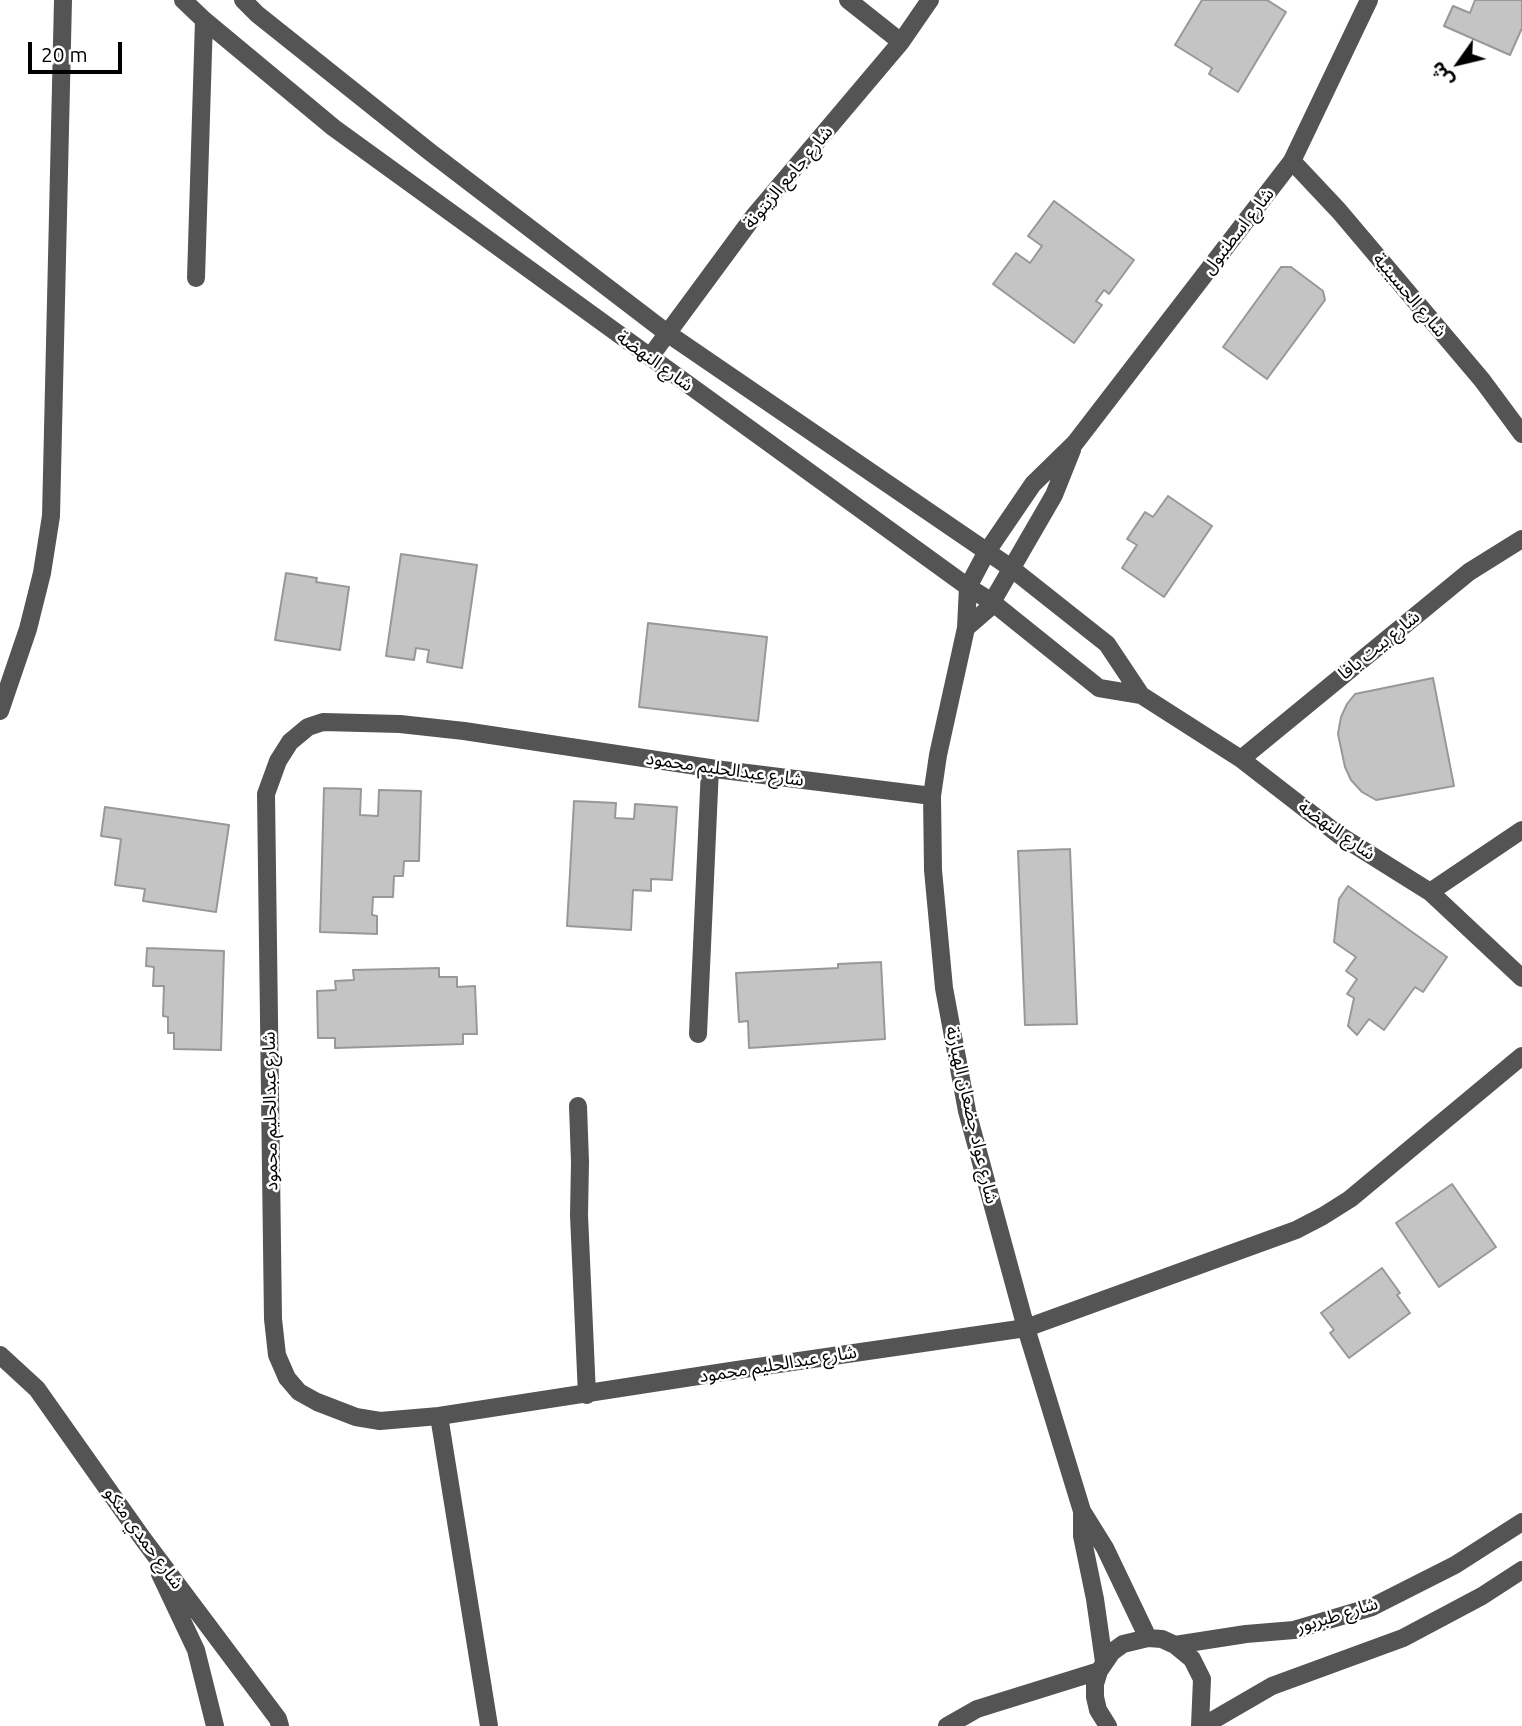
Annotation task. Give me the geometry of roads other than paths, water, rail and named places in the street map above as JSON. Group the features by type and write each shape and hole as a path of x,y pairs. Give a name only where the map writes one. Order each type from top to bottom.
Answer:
{"street":[{"path":"0,711 5,683 31,618 42,573 51,516 63,0"},
{"name":"شارع النهضة","path":"183,0 334,128 968,587 992,601 1099,688 1141,695 1241,759 1339,835 1430,892 1522,978"},
{"name":"شارع النهضة","path":"243,0 259,7 430,152 667,333 1011,568 1107,644 1141,695"},
{"path":"848,0 901,42"},
{"name":"شارع جامع الزيتونة","path":"650,357 754,215 901,42 930,0"},
{"name":"شارع اسطنبول","path":"986,553 1033,484 1075,443 1292,161 1369,0"},
{"path":"196,278 204,20"},
{"name":"شارع الحسينية","path":"1292,161 1339,211 1474,370 1522,434"},
{"name":"شارع اسطنبول","path":"1011,568 1054,495 1075,443"},
{"name":"شارع بيت يافا","path":"1241,759 1469,572 1522,539"},
{"name":"شارع عواد جضعان الهبارنة","path":"986,553 968,587 966,628 947,708 932,796 933,870 950,1028 967,1111 1026,1328 1082,1511 1105,1548 1148,1637"},
{"path":"966,628 988,609 1011,568"},
{"name":"شارع عبدالحليم محمود","path":"932,796 709,768 400,724 323,722 308,727 299,734 284,751 266,794 273,1319 278,1355 287,1378 299,1392 356,1417 380,1421 439,1416 1026,1328 1296,1230 1323,1216 1350,1199 1522,1056"},
{"path":"698,1034 709,768"},
{"path":"1430,892 1522,830"},
{"path":"578,1106 579,1215 587,1395"},
{"name":"شارع حمدي منكو","path":"0,1355 37,1390 143,1539 278,1719 280,1726"},
{"path":"439,1416 489,1726"},
{"name":"شارع عواد جضعان الهبارنة","path":"1082,1511 1082,1536 1095,1599 1101,1667 1095,1684 1095,1697 1098,1710 1108,1726"},
{"name":"شارع طبربور","path":"1175,1645 1294,1630 1372,1607 1455,1565 1522,1522"},
{"path":"143,1539 196,1650 215,1726"},
{"path":"1201,1726 1272,1686 1403,1639 1482,1596 1522,1570"},
{"path":"947,1726 977,1709 1101,1667 1123,1644 1148,1637 1175,1645 1192,1659 1202,1679 1201,1726"}]}
